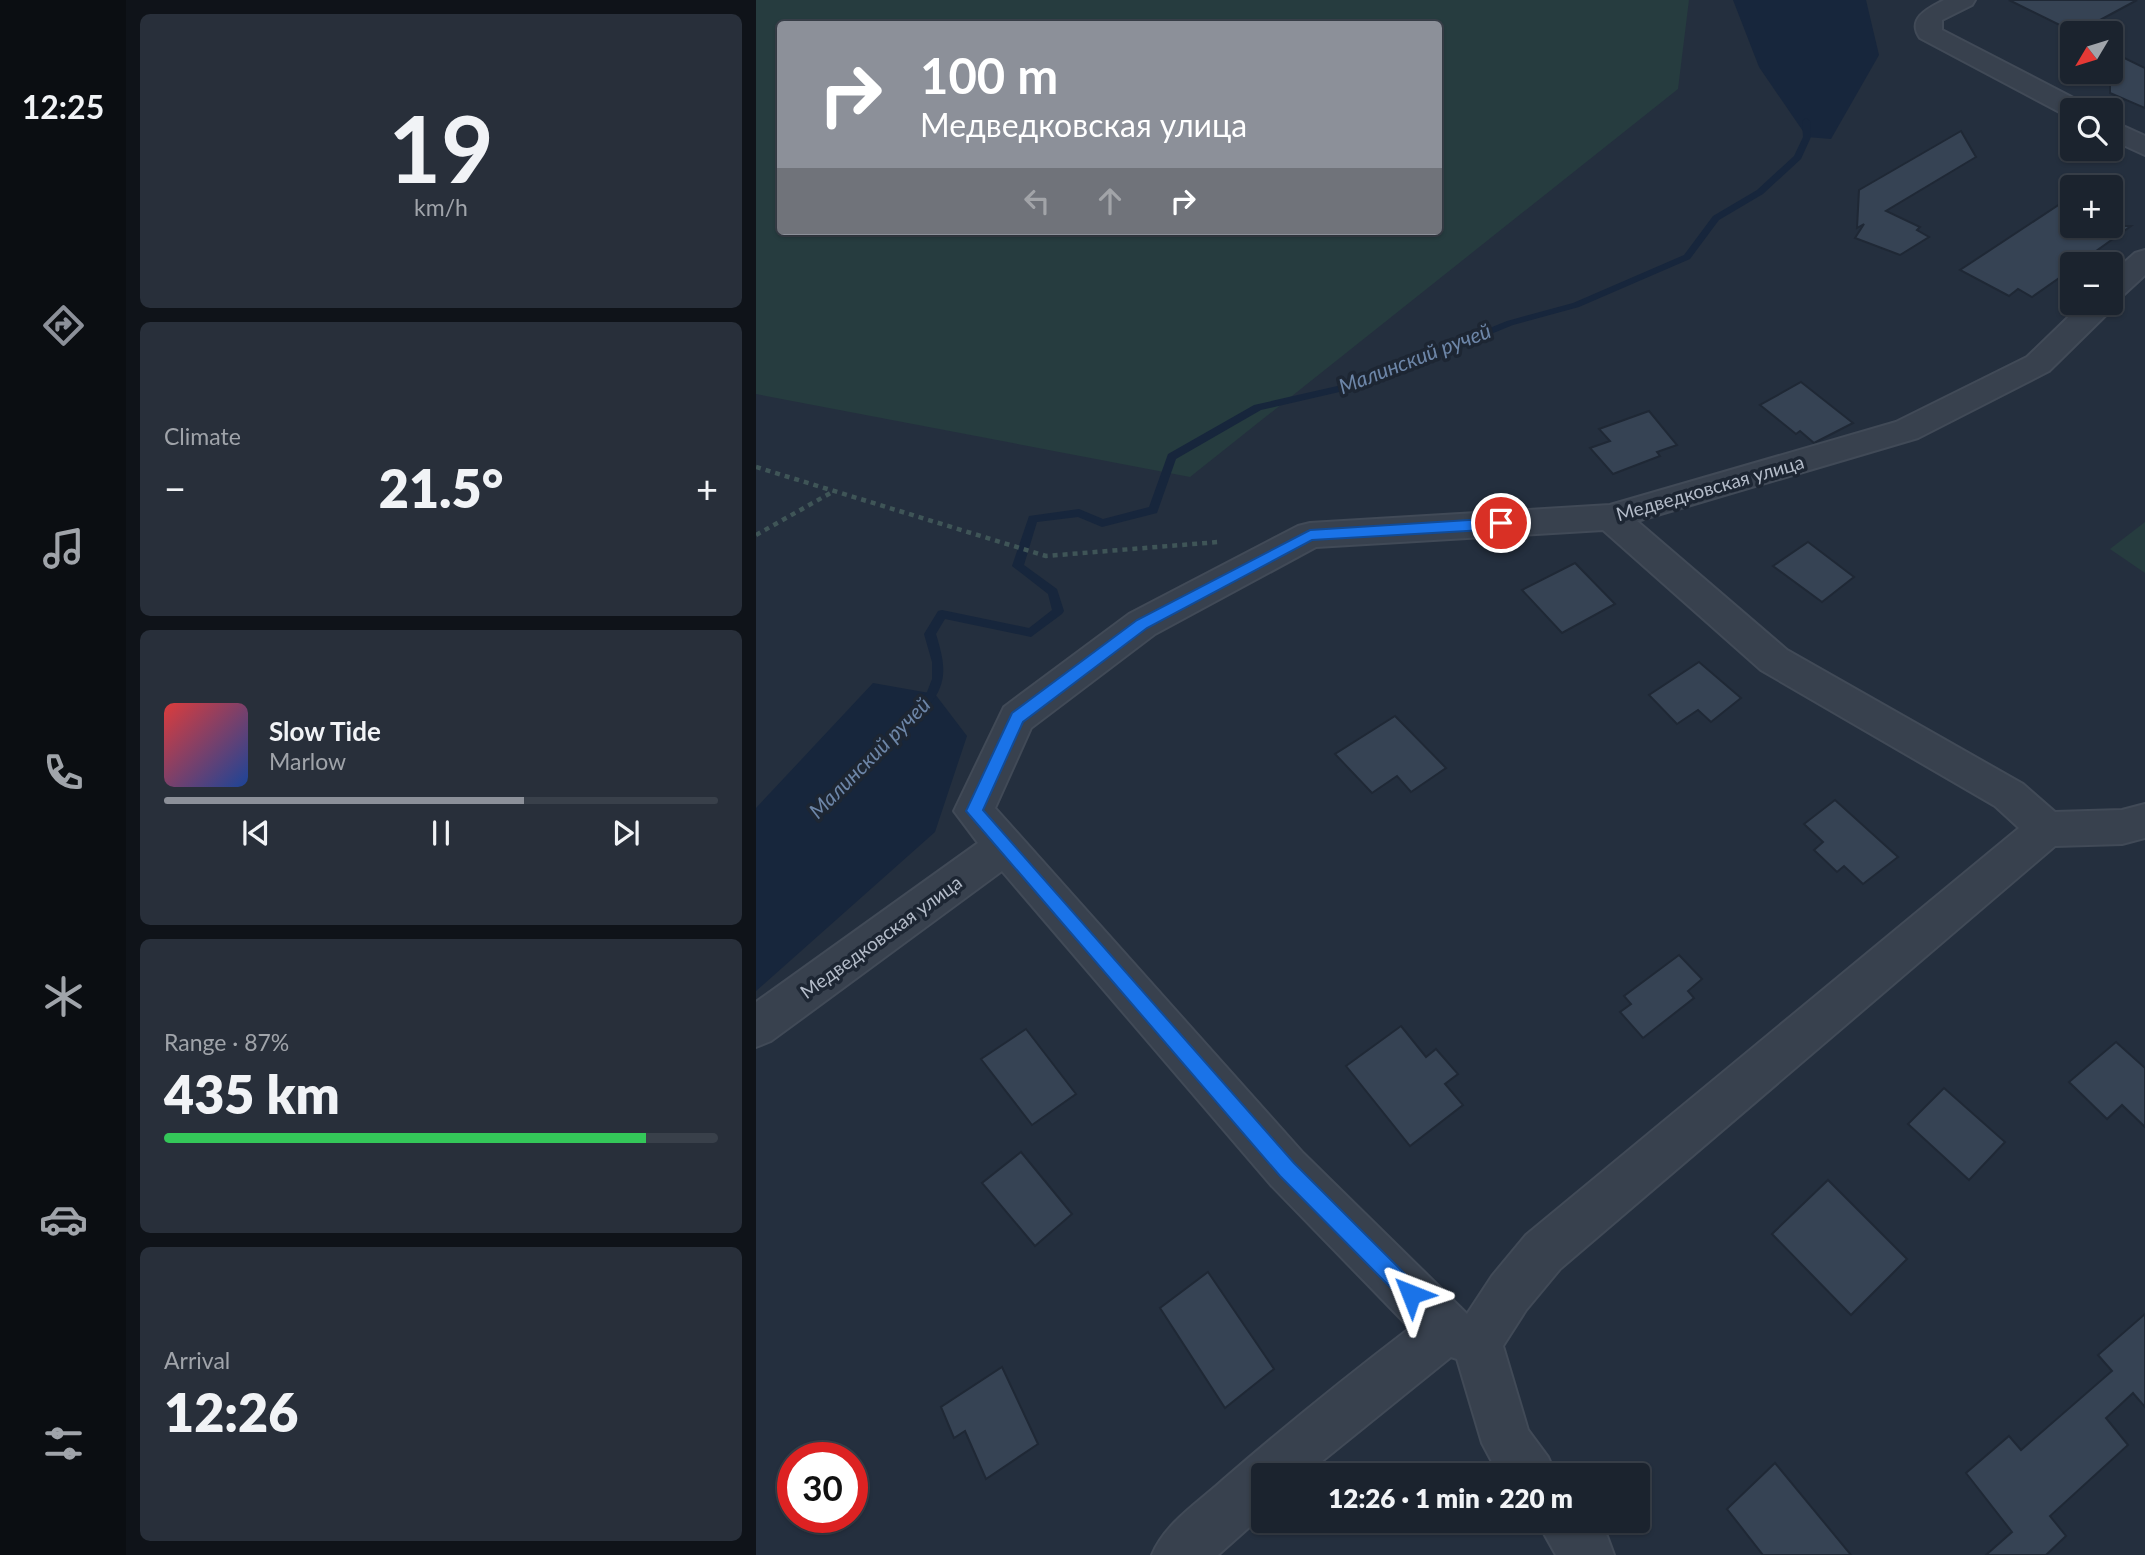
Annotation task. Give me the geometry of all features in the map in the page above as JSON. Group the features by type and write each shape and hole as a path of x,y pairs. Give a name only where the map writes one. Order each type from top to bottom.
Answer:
{"street":[{"path":"1963,0 1930,17 1929,33 2060,102"},
{"path":"2123,135 2145,147"},
{"path":"2123,280 2145,259"},
{"name":"Медведковская улица","path":"1462,1336 1287,1169 974,811 1017,718 1142,624 1310,535 1611,517 1908,430 2038,364 2088,315"},
{"path":"1611,517 1774,660 2009,794 2048,829"},
{"path":"1281,1463 1317,1431 1462,1336 1509,1293 1543,1252 2048,829 2122,827 2145,821"},
{"name":"Медведковская улица","path":"756,1027 1005,846"},
{"path":"1462,1336 1507,1443 1521,1463"},
{"path":"1178,1555 1251,1490"},
{"path":"1572,1533 1588,1555"}],"path":[{"path":"756,467 1046,556 1227,541"},
{"path":"756,535 834,491"}],"green space":[{"path":"756,0 1689,0 1678,89 1190,477 756,394"},
{"path":"2145,522 2145,573 2110,549"}],"water":[{"path":"1733,0 1866,0 1879,55 1831,139 1807,137 1759,67"},
{"path":"873,683 935,694 967,736 935,832 756,991 756,808"}],"building":[{"path":"2009,0 2137,0 2098,21 2060,21 2060,25"},
{"path":"2123,57 2145,68 2145,108 2110,93 2110,84 2123,84"},
{"path":"1961,131 1976,157 1886,211 1920,227 1917,230 1929,237 1900,255 1855,238 1864,224 1857,228 1859,190"},
{"path":"2060,204 2060,238 2114,238 2095,252 2060,252 2060,277 2032,297 2018,289 2009,296 1960,270"},
{"path":"1801,382 1853,423 1814,443 1800,431 1796,434 1760,405"},
{"path":"1649,411 1677,445 1657,452 1660,456 1613,474 1590,448 1610,441 1599,429"},
{"path":"1808,542 1854,577 1822,602 1773,566"},
{"path":"1575,563 1615,604 1562,633 1522,590"},
{"path":"1699,662 1741,698 1711,722 1698,710 1677,724 1649,695"},
{"path":"1395,716 1446,768 1411,792 1397,776 1372,793 1335,754"},
{"path":"1835,800 1898,857 1863,884 1844,866 1837,872 1814,850 1823,842 1804,824"},
{"path":"1679,955 1702,979 1688,991 1694,998 1643,1038 1620,1012 1631,1004 1624,996"},
{"path":"1401,1026 1426,1057 1436,1049 1458,1074 1445,1084 1463,1105 1410,1146 1346,1066"},
{"path":"1026,1029 1076,1094 1032,1125 981,1059"},
{"path":"2116,1042 2145,1068 2145,1127 2122,1105 2107,1119 2069,1082"},
{"path":"1944,1088 2005,1142 1969,1180 1908,1124"},
{"path":"1021,1152 1072,1214 1035,1246 982,1183"},
{"path":"1828,1180 1907,1259 1851,1315 1772,1234"},
{"path":"1208,1272 1274,1369 1225,1408 1160,1308"},
{"path":"2145,1314 2145,1407 2133,1393 2106,1418 2128,1445 2050,1516 2066,1536 2046,1555 1986,1555 2012,1532 1966,1473 2009,1436 2021,1450 2112,1371 2098,1355"},
{"path":"1002,1367 1038,1444 986,1479 965,1431 954,1438 941,1407"},
{"path":"1775,1463 1851,1555 1763,1555 1727,1509"}],"waterway":[{"name":"Малинский ручей","path":"924,704 931,696 938,679 930,634 942,614 1031,633 1058,611 1053,592 1018,566 1033,519 1079,513 1102,523 1153,510 1172,457 1258,407 1357,385 1510,323 1576,305 1687,257 1716,218 1760,192 1798,157 1807,137 1806,121"}],"route":[{"path":"1411,1294 1287,1169 974,811 1017,718 1142,624 1310,535 1501,523"}]}
